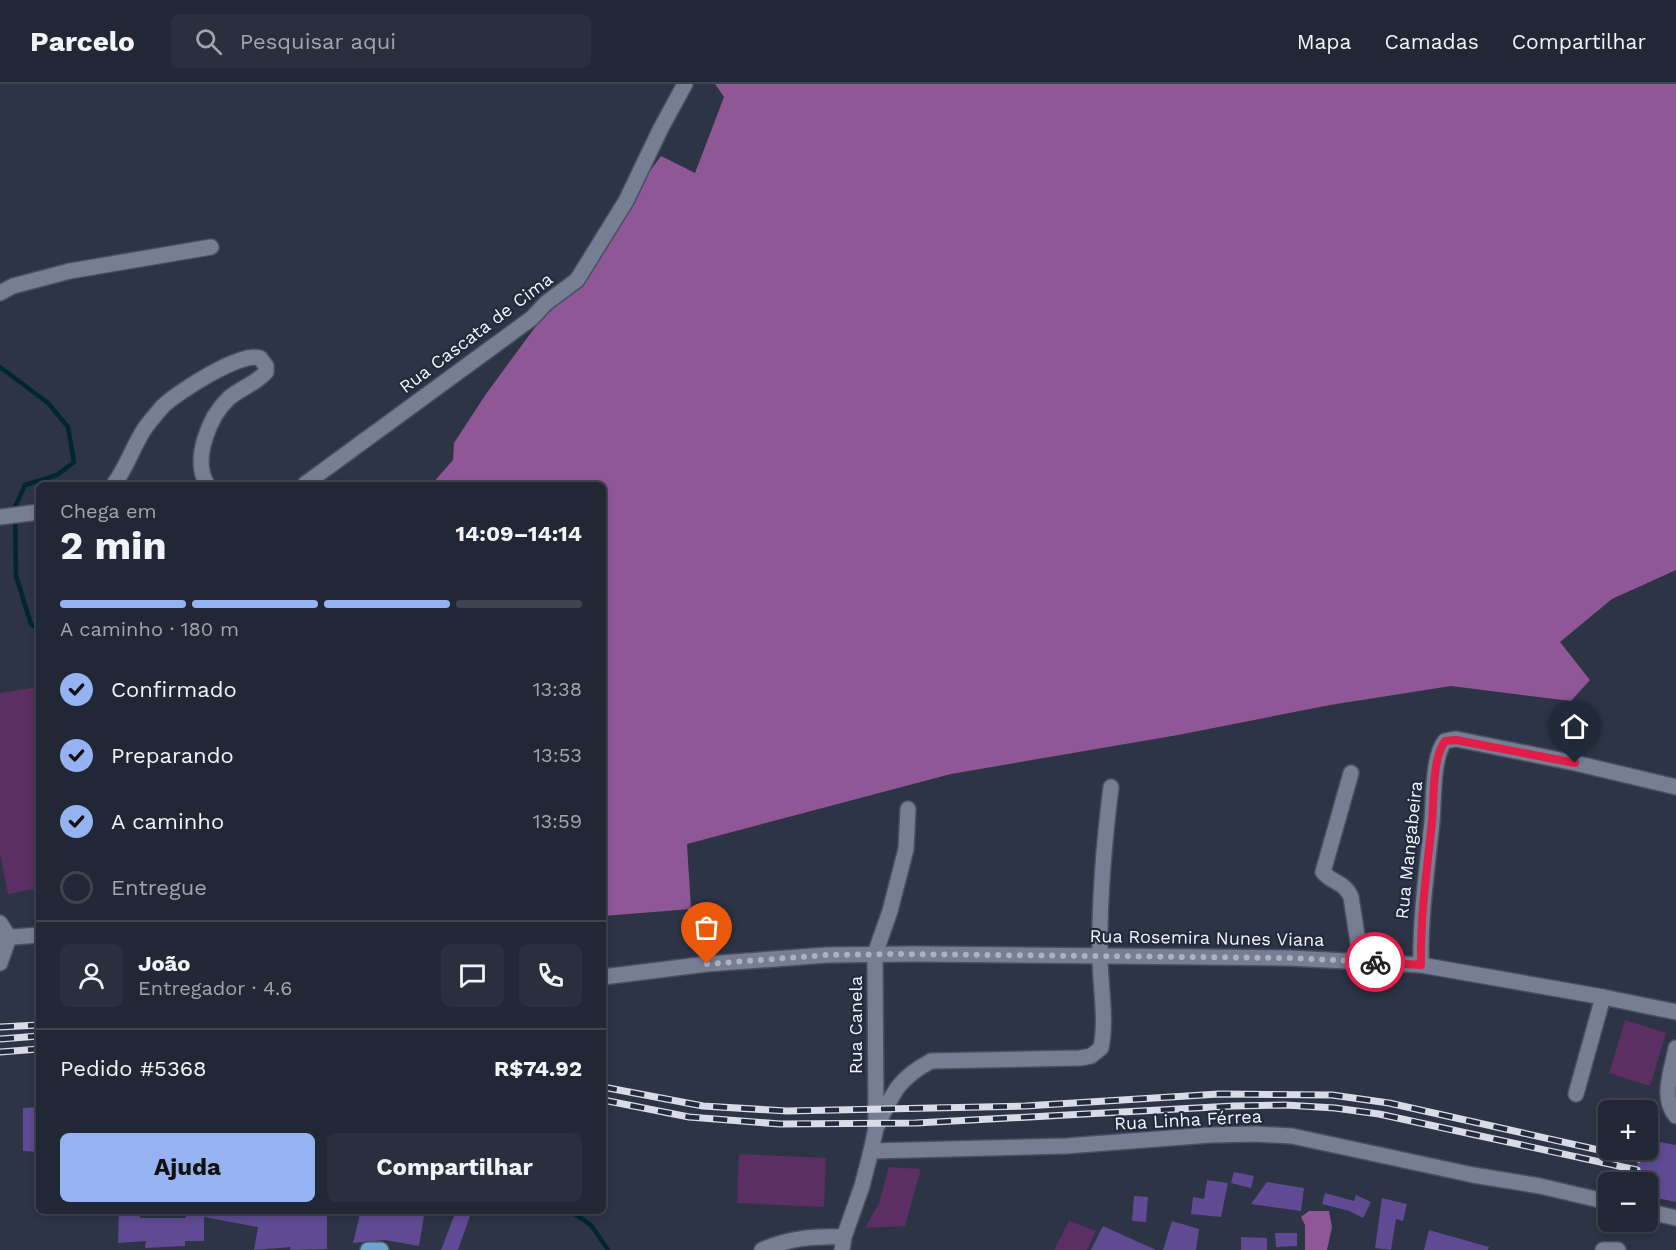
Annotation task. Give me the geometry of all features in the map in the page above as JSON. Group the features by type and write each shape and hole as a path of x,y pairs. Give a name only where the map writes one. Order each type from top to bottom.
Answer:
{"main road":[{"path":"368,1250 381,1250"}],"street":[{"name":"Rua Cascata de Cima","path":"308,482 532,318 546,303 577,280 626,201 685,84"},
{"path":"0,293 13,286 70,271 211,247"},
{"path":"116,482 145,429 163,406 220,369 240,359 251,356 260,358 266,366 266,372 228,399 213,422 203,449 201,464 206,482"},
{"path":"2,516 33,513"},
{"name":"Rua Mangabeira","path":"1421,965 1421,920 1425,876 1438,761 1445,741 1456,740 1575,763 1676,787"},
{"path":"1351,772 1323,872 1327,877 1344,885 1351,897 1361,962"},
{"path":"762,1250 802,1238 843,1243 872,1151 876,1128 895,1090 911,1072 931,1061 1080,1058 1091,1056 1101,1048 1103,1031 1100,955 1106,833 1111,787"},
{"name":"Rua Canela","path":"876,1128 875,954 890,911 906,849 908,809"},
{"path":"0,923 4,937 0,963"},
{"path":"4,937 36,934"},
{"name":"Rua Rosemira Nunes Viana","path":"606,977 772,958 875,954 1290,958 1421,965 1676,1012"},
{"path":"1576,1094 1603,997"},
{"path":"1676,1048 1668,1096 1670,1110 1676,1116"},
{"name":"Rua Linha Férrea","path":"872,1151 1076,1145 1210,1135 1292,1136 1598,1200"},
{"path":"1658,1214 1676,1218"},
{"path":"1603,1250 1618,1250"}],"shaded area":[{"path":"715,84 1676,84 1676,570 1612,599 1560,642 1590,680 1571,701 1451,686 1330,705 1178,735 951,774 687,844 691,909 606,916 606,482 434,482 453,460 454,443 486,394 661,156 695,173 724,97"},
{"path":"36,687 36,889 8,894 0,853 0,693"},
{"path":"1625,1020 1666,1033 1650,1086 1609,1073"},
{"path":"739,1154 826,1158 824,1207 737,1203"},
{"path":"889,1167 921,1169 905,1226 865,1228 879,1203"},
{"path":"1309,1211 1329,1211 1332,1227 1327,1250 1305,1250 1305,1225 1301,1217"},
{"path":"1069,1221 1096,1231 1087,1250 1054,1250"}],"building":[{"path":"36,1107 36,1152 23,1151 23,1108"},
{"path":"1658,1142 1676,1145 1676,1202 1658,1198 1658,1172 1636,1172 1639,1160 1658,1160"},
{"path":"1234,1172 1254,1176 1251,1188 1231,1183"},
{"path":"1207,1180 1228,1183 1221,1217 1191,1214 1193,1197 1204,1199"},
{"path":"1267,1182 1304,1188 1301,1211 1251,1204"},
{"path":"1325,1193 1354,1201 1356,1195 1371,1202 1363,1218 1349,1211 1322,1204"},
{"path":"1134,1196 1148,1197 1146,1222 1132,1221"},
{"path":"1382,1198 1407,1204 1403,1221 1396,1219 1391,1250 1375,1248"},
{"path":"119,1214 140,1214 140,1218 186,1218 186,1214 327,1214 327,1249 290,1250 291,1247 254,1250 258,1227 204,1217 204,1241 185,1241 185,1246 145,1248 146,1241 118,1243"},
{"path":"360,1214 424,1214 419,1246 385,1240 353,1243"},
{"path":"455,1214 470,1216 458,1250 441,1250"},
{"path":"1172,1221 1199,1229 1196,1250 1163,1250"},
{"path":"1103,1226 1156,1250 1091,1250"},
{"path":"1429,1230 1489,1247 1488,1250 1424,1250"},
{"path":"1275,1233 1297,1233 1297,1246 1276,1247"},
{"path":"1241,1237 1267,1238 1267,1250 1241,1250"}],"waterway":[{"path":"0,367 48,403 68,427 74,462 57,475 25,485 15,507 16,576 31,624 36,627"},
{"path":"575,1214 591,1225 608,1250"}],"railway":[{"path":"0,1027 36,1025"},
{"path":"0,1039 36,1036"},
{"path":"0,1052 36,1049"},
{"path":"606,1088 703,1106 787,1111 1025,1106 1219,1094 1332,1095 1389,1103 1598,1150"},
{"path":"606,1101 689,1117 780,1124 916,1123 1233,1106 1285,1105 1335,1108 1379,1114 1637,1170"}],"way so far":[{"path":"707,964 827,955 896,954 1290,958 1375,962"}],"route":[{"path":"1375,962 1421,965 1421,920 1425,876 1438,761 1442,744 1445,741 1456,740 1575,763"}]}
